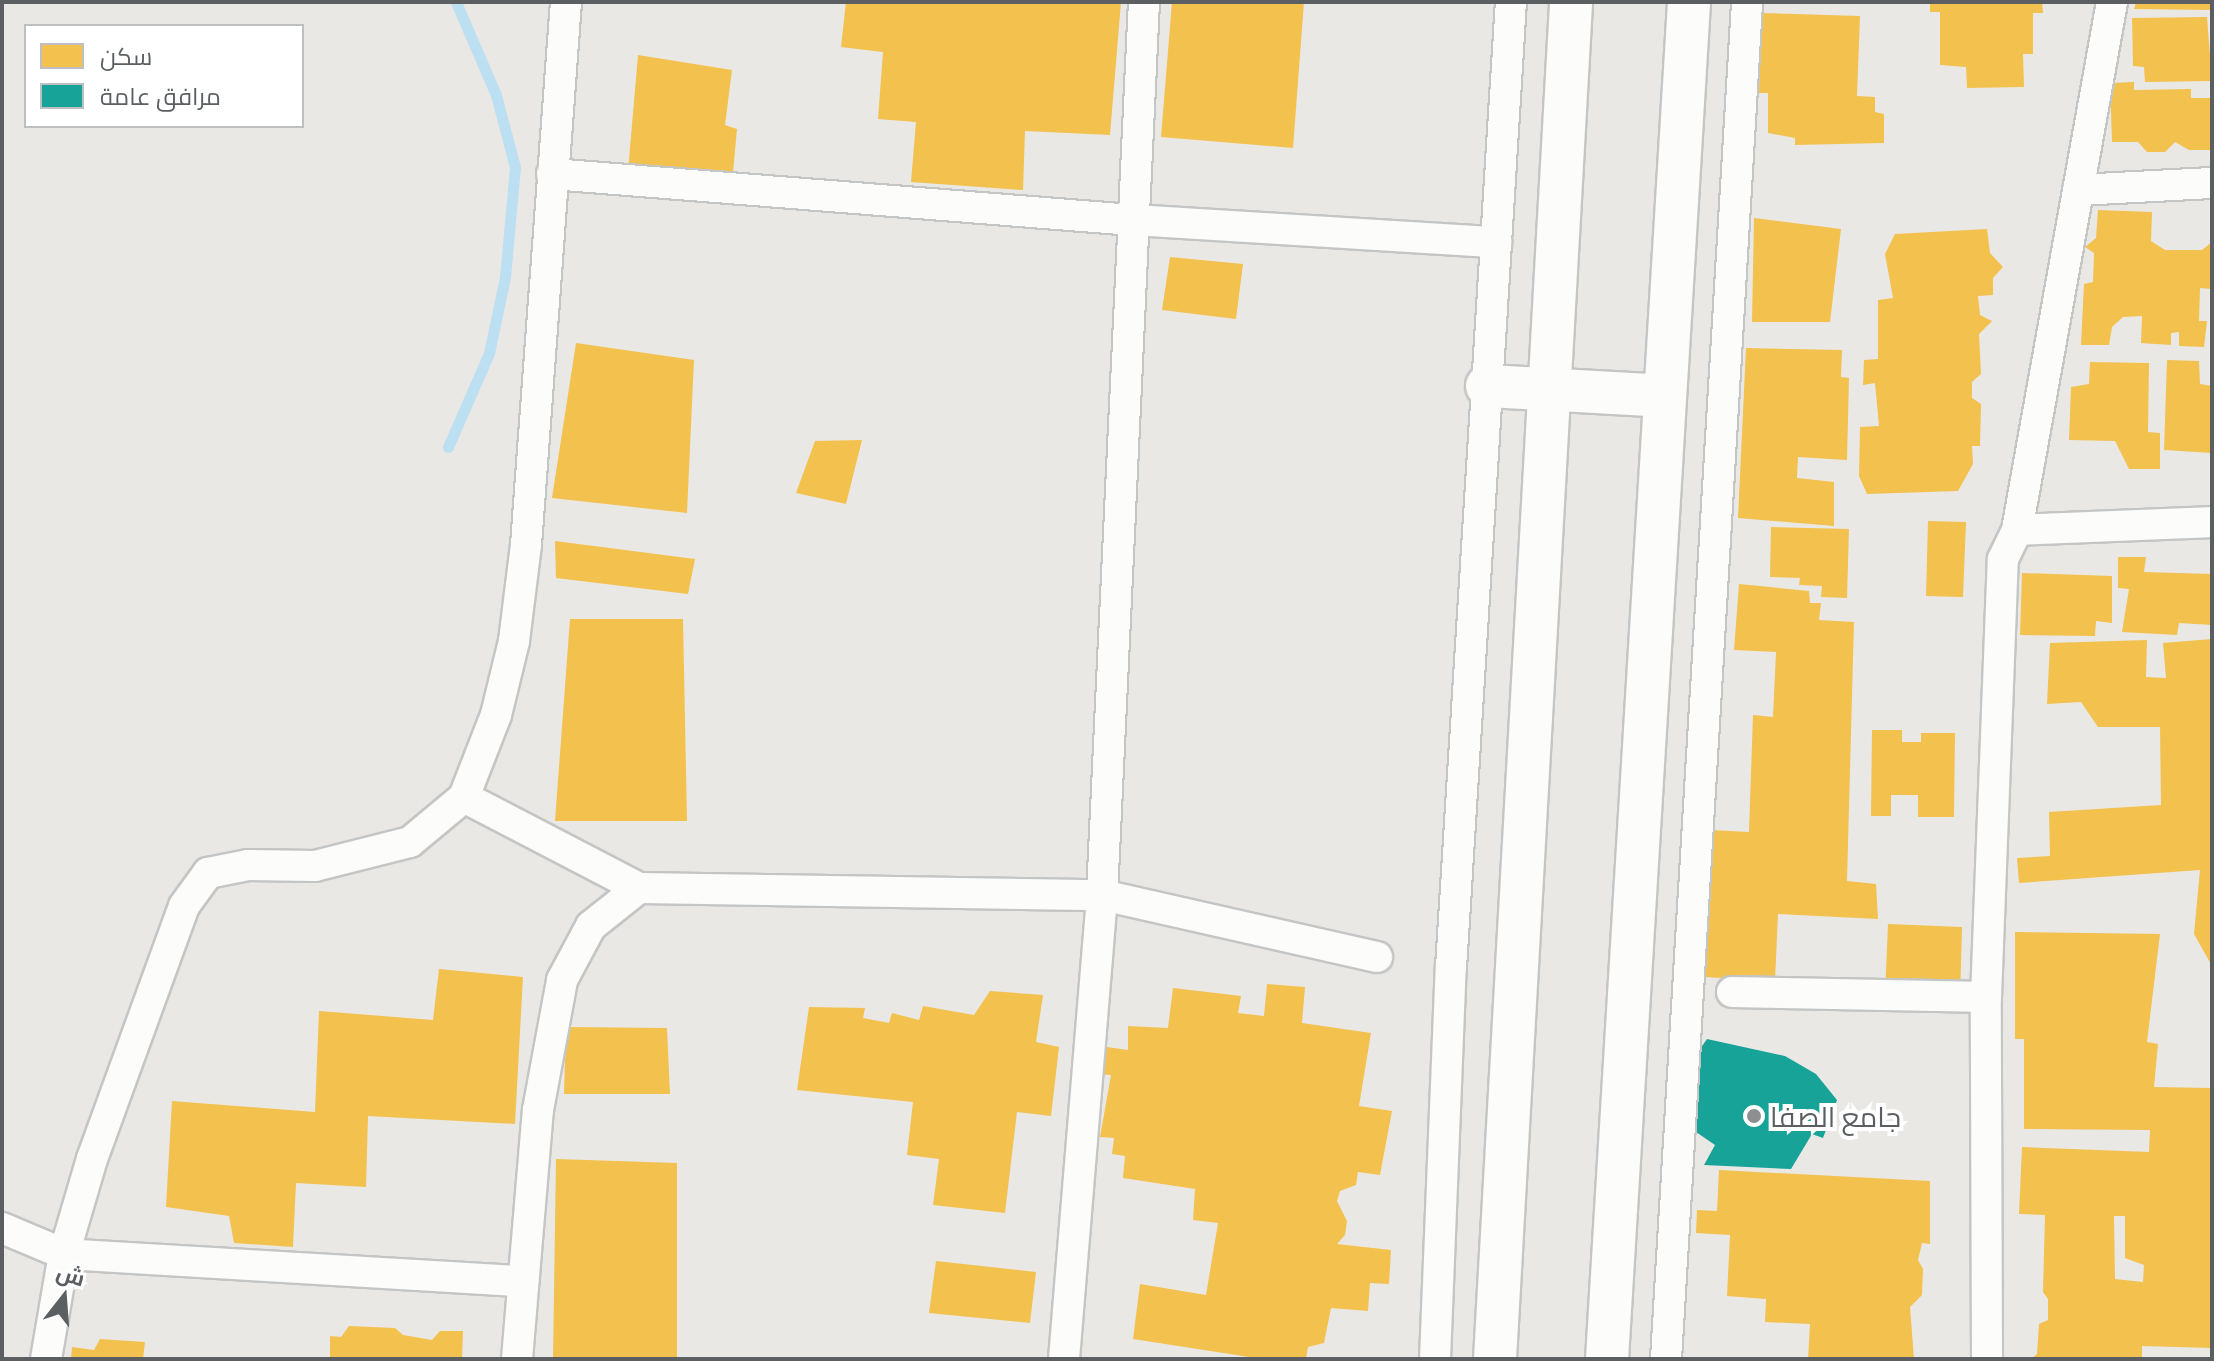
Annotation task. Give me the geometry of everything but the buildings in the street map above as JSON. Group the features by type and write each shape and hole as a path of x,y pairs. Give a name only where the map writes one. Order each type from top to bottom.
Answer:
{"main road":[{"path":"1495,1359 1571,2"},
{"path":"1607,1359 1689,2"},
{"path":"1487,386 1664,396"}],"street":[{"path":"46,1359 64,1254 92,1159 184,906 208,873 248,865 315,866 410,842 464,797 496,715 514,641 537,432 566,2"},
{"path":"1064,1359 1102,895 1144,2"},
{"path":"1435,1359 1452,952 1511,2"},
{"path":"1666,1359 1747,2"},
{"path":"1987,1359 1986,997 2003,559 2017,530 2112,2"},
{"path":"552,174 1132,220 1496,242"},
{"path":"2078,190 2212,183"},
{"path":"2017,530 2212,522"},
{"path":"464,797 639,888 1102,895 1377,957"},
{"path":"517,1359 538,1110 562,980 591,926 639,888"},
{"path":"1732,992 1986,997"},
{"path":"2,1228 64,1254 523,1281"}],"waterway":[{"path":"448,447 489,353 505,277 515,167 496,95 456,2"}],"place":[{"name":"جامع الصفا","path":"1754,1116"}]}
